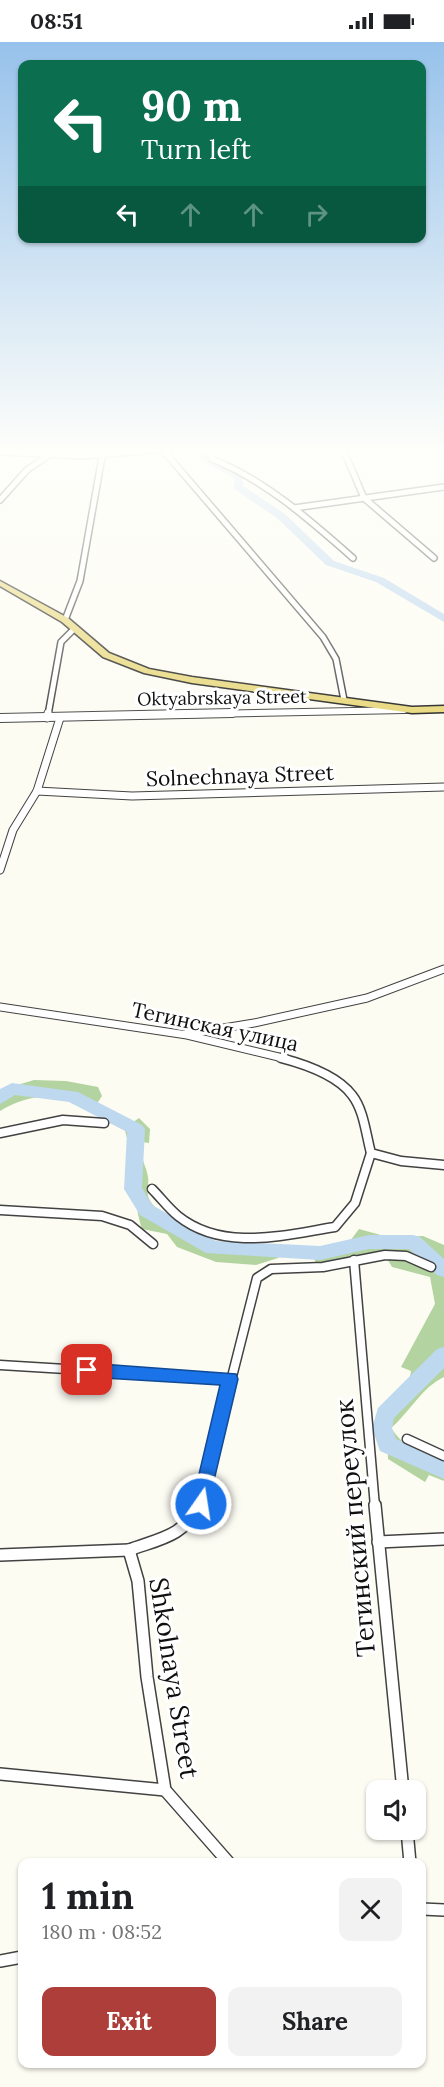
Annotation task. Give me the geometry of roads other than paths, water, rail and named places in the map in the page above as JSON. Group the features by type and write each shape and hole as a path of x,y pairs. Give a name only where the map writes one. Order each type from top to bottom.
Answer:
{"main road":[{"path":"0,583 65,620 91,644 122,663 171,676 412,710"},
{"name":"Oktyabrskaya Street","path":"412,710 444,709"}],"street":[{"path":"65,620 80,581 86,544"},
{"path":"245,544 323,637 336,659 347,700 355,707 349,712"},
{"path":"336,544 352,558"},
{"path":"418,544 434,558"},
{"path":"47,718 62,642 74,629"},
{"path":"248,687 271,698"},
{"path":"271,698 275,694 293,693"},
{"path":"271,698 273,713"},
{"name":"Oktyabrskaya Street","path":"0,718 412,710"},
{"path":"0,870 13,830 37,791 60,718"},
{"name":"Solnechnaya Street","path":"37,791 132,796 444,787"},
{"path":"183,1034 254,1023 367,998 444,969"},
{"name":"Тегинская улица","path":"0,1007 183,1034 258,1050 305,1065 336,1079 351,1093 371,1153"},
{"path":"0,1133 63,1120 104,1123"},
{"path":"152,1189 179,1217 204,1231 248,1240 335,1227 355,1203 371,1153 401,1161 444,1165"},
{"path":"0,1210 102,1216 130,1225 153,1244"},
{"path":"0,1555 129,1550 176,1533 190,1523 201,1504 230,1379 257,1278 271,1269 324,1267 385,1255 406,1256 431,1267"},
{"name":"Тегинский переулок","path":"354,1260 378,1542 402,1780"},
{"path":"0,1365 230,1379"},
{"path":"406,1439 444,1456"},
{"path":"378,1542 444,1539"},
{"name":"Shkolnaya Street","path":"129,1550 138,1581 147,1677 165,1790 225,1858"},
{"path":"0,1773 165,1790"},
{"path":"408,1840 410,1858"},
{"path":"426,1909 444,1910"},
{"path":"0,1961 18,1958"}],"waterway":[{"path":"311,544 330,563 380,580 444,619"},
{"path":"0,1098 12,1089 72,1096 136,1129 133,1189 146,1210 213,1248 320,1253 369,1242 413,1242 444,1270"},
{"path":"444,1355 385,1414 382,1428 387,1445 444,1470"}]}
